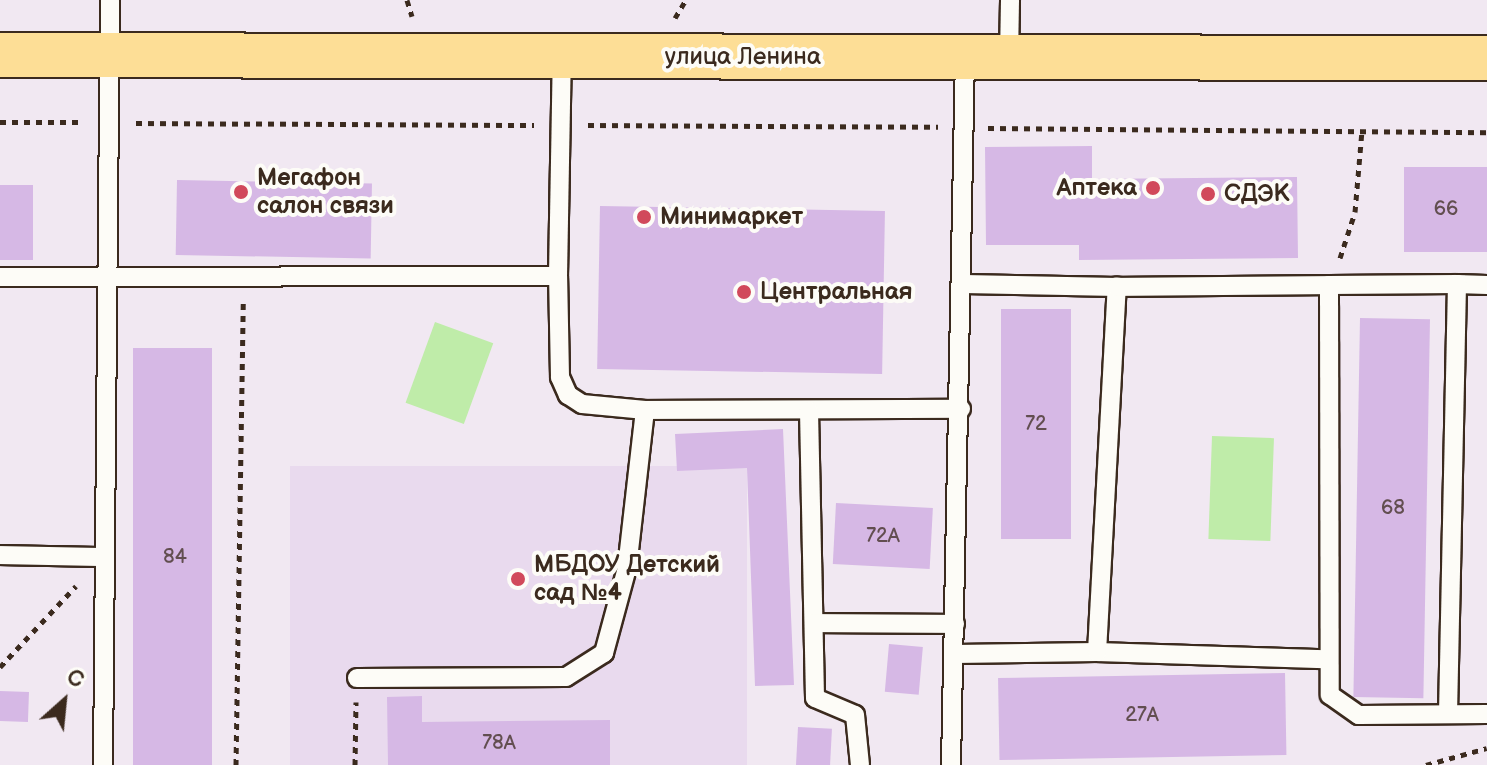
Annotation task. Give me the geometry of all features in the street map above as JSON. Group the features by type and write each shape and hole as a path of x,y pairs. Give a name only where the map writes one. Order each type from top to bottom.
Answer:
{"main road":[{"name":"улица Ленина","path":"0,55 1487,58"}],"lane":[{"path":"103,765 110,0"},
{"path":"1009,58 1010,0"},
{"path":"562,57 558,276 560,377 568,395 582,404 645,410 961,409"},
{"path":"951,765 964,284 965,58"},
{"path":"0,277 558,276"},
{"path":"964,284 1117,287 1487,285"},
{"path":"1448,713 1457,284"},
{"path":"1329,285 1325,659 1330,695 1342,709 1487,714"},
{"path":"1097,652 1117,287"},
{"path":"357,678 566,677 589,668 616,626 645,410"},
{"path":"809,411 815,698 855,715 860,765"},
{"path":"0,555 103,557"},
{"path":"814,623 955,624"},
{"path":"955,654 1097,652 1325,659"}],"path":[{"path":"407,0 412,17"},
{"path":"674,19 686,0"},
{"path":"0,122 1487,132"},
{"path":"1329,285 1355,212 1362,131"},
{"path":"236,765 243,276"},
{"path":"0,667 103,557"},
{"path":"355,765 357,678"},
{"path":"1426,765 1487,748"}],"shaded area":[{"name":"МБДОУ Детский сад №4","path":"290,466 747,466 747,765 290,765"}],"green space":[{"path":"435,322 493,343 464,424 406,403"},
{"path":"1212,436 1274,438 1270,541 1208,539"}],"building":[{"path":"1092,146 1092,179 1297,177 1298,258 1079,260 1079,245 986,245 985,147"},
{"path":"1404,167 1487,167 1487,252 1404,252"},
{"path":"177,180 372,183 371,258 176,255"},
{"path":"0,185 33,185 33,260 0,260"},
{"path":"600,206 885,211 882,374 597,369"},
{"path":"1001,309 1071,309 1071,539 1001,539"},
{"path":"1360,318 1430,319 1423,698 1353,697"},
{"path":"133,348 212,348 212,765 133,765"},
{"path":"783,429 794,685 755,686 747,468 677,471 675,434"},
{"path":"836,503 933,508 930,569 833,564"},
{"path":"889,644 923,647 919,695 885,692"},
{"path":"1285,673 1286,755 999,760 998,678"},
{"path":"0,691 29,692 28,722 0,721"},
{"path":"422,696 422,722 610,720 610,765 388,765 387,697"},
{"path":"798,727 832,729 830,765 796,765"}],"place":[{"name":"Аптека","path":"1153,188"},
{"name":"Мегафон салон связи","path":"241,192"},
{"name":"СДЭК","path":"1208,194"},
{"name":"Минимаркет","path":"644,217"},
{"name":"Центральная","path":"744,292"},
{"name":"МБДОУ Детский сад №4","path":"518,579"}]}
